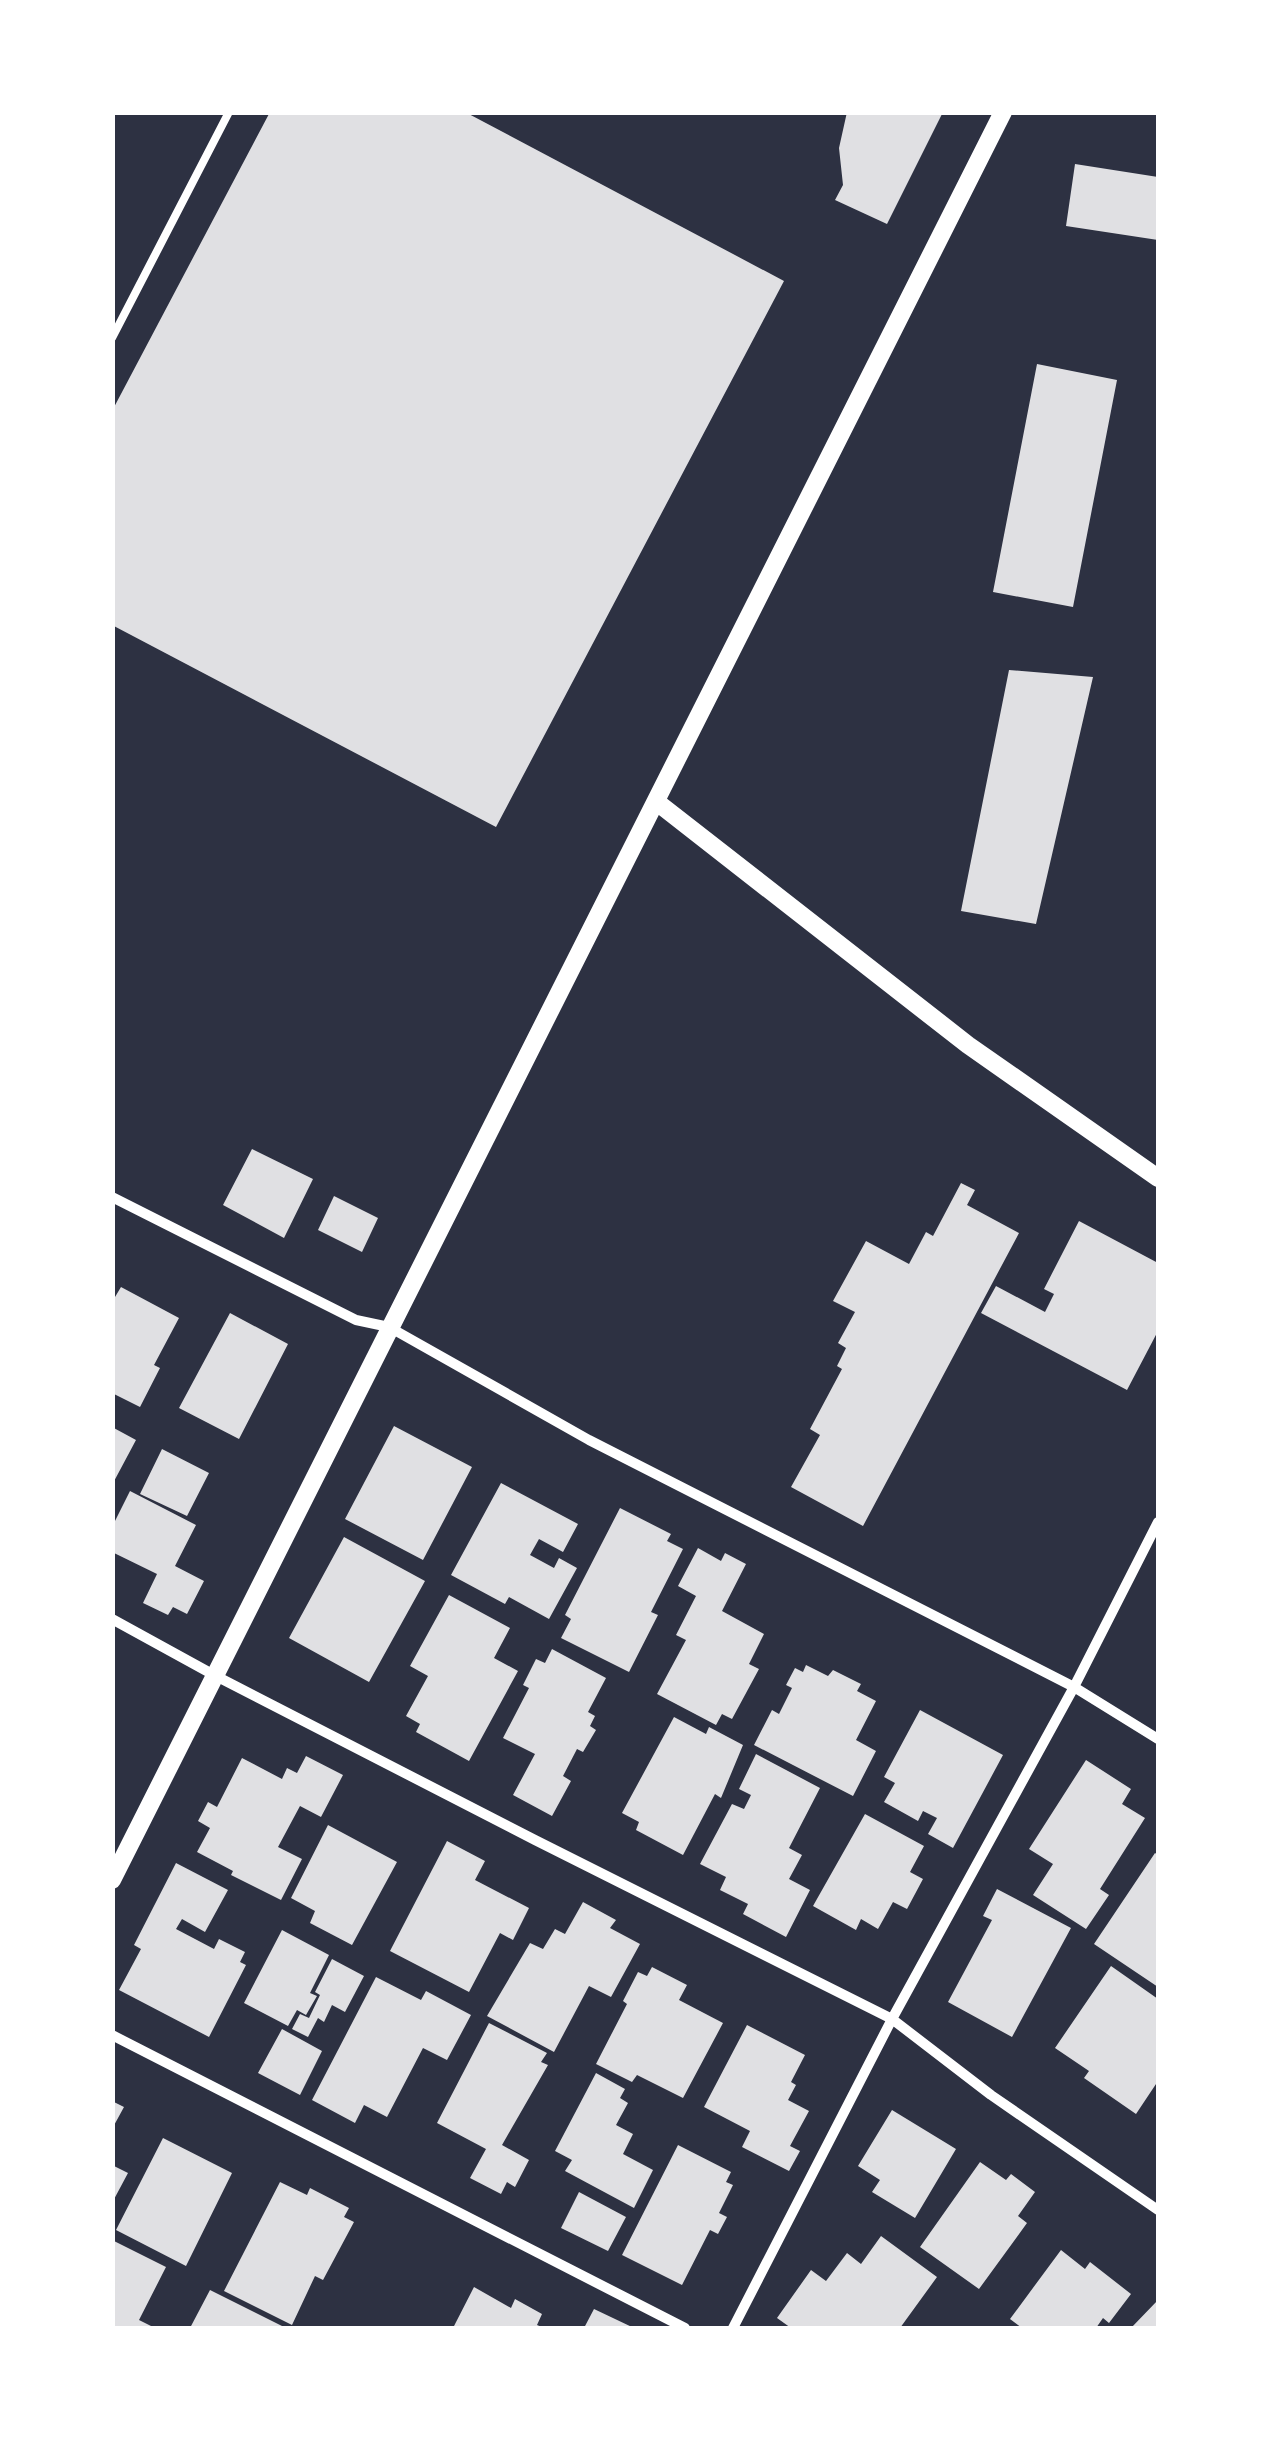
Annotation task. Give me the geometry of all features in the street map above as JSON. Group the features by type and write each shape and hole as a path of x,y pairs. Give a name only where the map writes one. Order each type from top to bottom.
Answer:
{"street":[{"path":"112,1880 388,1327 658,803 1002,112"},
{"path":"658,803 968,1045 1158,1178"},
{"path":"112,1196 356,1320 388,1327 589,1440 1074,1687 1158,1740"},
{"path":"733,2328 892,2019 1074,1687 1158,1522"},
{"path":"112,1619 214,1675 892,2019 991,2096 1158,2210"},
{"path":"112,2035 685,2328"}],"lane":[{"path":"112,338 229,112"}],"building":[{"path":"270,112 465,112 784,281 496,827 112,625 112,411"},
{"path":"847,112 943,112 887,224 835,200 843,185 839,148"},
{"path":"1075,164 1158,177 1158,240 1066,226"},
{"path":"1037,364 1117,380 1073,607 993,592"},
{"path":"1009,670 1093,677 1036,924 961,911"},
{"path":"252,1149 313,1179 284,1238 223,1205"},
{"path":"961,1183 975,1190 967,1205 1019,1233 863,1526 791,1487 820,1435 810,1429 842,1369 837,1366 846,1348 838,1343 855,1312 833,1301 866,1241 909,1264 926,1232 933,1236"},
{"path":"334,1196 378,1218 362,1252 318,1230"},
{"path":"1079,1221 1158,1263 1158,1331 1127,1390 981,1313 996,1286 1045,1312 1054,1294 1044,1289"},
{"path":"121,1287 179,1318 154,1365 160,1368 140,1407 112,1393 112,1302"},
{"path":"230,1313 288,1344 239,1439 179,1408"},
{"path":"394,1426 472,1467 423,1560 345,1519"},
{"path":"112,1427 136,1440 112,1485"},
{"path":"162,1449 209,1473 187,1516 140,1494"},
{"path":"501,1483 578,1524 563,1552 539,1539 530,1555 554,1568 559,1558 577,1568 549,1619 509,1597 505,1604 451,1575"},
{"path":"130,1491 196,1525 175,1566 204,1581 187,1614 173,1607 168,1615 143,1603 157,1574 112,1552 112,1527"},
{"path":"620,1508 671,1534 667,1541 683,1549 651,1612 658,1615 629,1672 561,1638 571,1619 565,1615"},
{"path":"344,1537 425,1581 369,1682 289,1638"},
{"path":"698,1548 721,1561 725,1553 746,1564 722,1611 764,1634 749,1664 759,1669 732,1719 722,1714 716,1725 657,1694 686,1640 676,1635 696,1596 678,1586"},
{"path":"449,1595 510,1628 494,1658 518,1671 469,1761 416,1732 420,1724 406,1716 428,1676 410,1666"},
{"path":"552,1649 606,1678 588,1712 595,1716 590,1726 596,1730 583,1752 577,1749 563,1776 571,1781 552,1816 513,1795 535,1754 503,1738 529,1688 523,1685 536,1659 545,1663"},
{"path":"806,1665 828,1676 833,1670 861,1684 857,1691 876,1701 856,1740 876,1751 853,1796 754,1745 772,1710 779,1714 792,1688 786,1685 795,1668 803,1672"},
{"path":"920,1710 1003,1755 953,1848 928,1834 937,1818 923,1811 918,1821 884,1802 895,1783 884,1777"},
{"path":"674,1717 706,1734 709,1727 743,1745 721,1798 715,1794 683,1855 636,1830 639,1822 622,1813"},
{"path":"756,1754 820,1788 789,1848 802,1855 789,1879 810,1890 786,1937 743,1914 748,1904 720,1890 726,1877 700,1864 732,1804 744,1809 751,1795 739,1789"},
{"path":"306,1756 343,1775 321,1817 300,1806 278,1847 302,1859 281,1900 231,1875 233,1871 197,1852 210,1828 198,1821 208,1802 217,1807 242,1758 282,1779 287,1768 297,1773"},
{"path":"1086,1760 1131,1789 1122,1804 1145,1818 1100,1889 1109,1895 1086,1929 1033,1895 1053,1864 1029,1849"},
{"path":"865,1814 924,1846 910,1872 923,1879 907,1909 893,1902 878,1929 861,1919 856,1930 813,1906"},
{"path":"328,1825 397,1862 352,1945 310,1923 315,1911 291,1898"},
{"path":"447,1841 485,1861 475,1880 529,1908 513,1940 500,1933 469,1992 390,1951"},
{"path":"1155,1853 1158,1855 1158,1987 1094,1944"},
{"path":"176,1863 228,1890 205,1932 182,1919 176,1929 214,1949 219,1939 245,1952 240,1962 246,1965 209,2037 119,1990 141,1949 134,1945"},
{"path":"997,1889 1071,1928 1012,2037 948,2002 992,1920 983,1916"},
{"path":"583,1902 616,1920 610,1928 640,1944 611,1997 589,1986 554,2052 487,2016 530,1943 543,1949 555,1929 565,1934"},
{"path":"282,1930 329,1955 310,1993 317,1996 306,2015 297,2010 288,2026 244,2003"},
{"path":"332,1959 364,1976 345,2012 332,2005 324,2022 318,2018 308,2037 292,2029 300,2014 309,2018 320,1995 315,1992"},
{"path":"1111,1966 1158,1999 1158,2081 1136,2114 1084,2078 1089,2071 1055,2048"},
{"path":"652,1967 687,1985 679,2000 723,2023 683,2098 637,2075 632,2082 596,2064 627,2004 623,2001 638,1972 647,1976"},
{"path":"376,1977 421,2000 426,1991 471,2015 447,2060 423,2048 387,2117 364,2105 355,2123 312,2100"},
{"path":"489,2023 547,2053 541,2062 548,2065 502,2145 529,2160 515,2187 507,2182 501,2194 470,2178 486,2149 437,2123"},
{"path":"747,2025 805,2055 791,2082 796,2085 788,2100 809,2111 790,2146 800,2151 789,2171 742,2147 750,2131 704,2107"},
{"path":"282,2029 322,2051 300,2095 258,2073"},
{"path":"596,2073 625,2089 620,2098 628,2103 616,2125 633,2134 623,2154 653,2170 634,2208 565,2171 572,2160 555,2151"},
{"path":"112,2101 124,2107 112,2129"},
{"path":"892,2110 956,2149 915,2218 872,2192 880,2180 858,2166"},
{"path":"163,2138 232,2173 186,2266 116,2230"},
{"path":"678,2145 731,2172 726,2182 733,2185 719,2213 727,2217 718,2234 710,2230 682,2285 622,2255"},
{"path":"980,2162 1006,2180 1011,2174 1035,2192 1018,2216 1027,2223 979,2289 920,2247"},
{"path":"112,2165 128,2173 112,2203"},
{"path":"280,2182 307,2195 310,2188 349,2208 344,2217 354,2222 323,2280 315,2276 292,2325 224,2291"},
{"path":"579,2192 626,2217 608,2251 561,2228"},
{"path":"881,2236 937,2277 900,2328 791,2328 777,2318 811,2270 826,2281 847,2253 861,2264"},
{"path":"114,2241 166,2267 139,2320 155,2328 112,2328"},
{"path":"1061,2250 1085,2269 1090,2262 1131,2294 1109,2323 1103,2318 1096,2328 1022,2328 1010,2319"},
{"path":"474,2287 511,2308 515,2299 542,2314 537,2325 544,2328 453,2328"},
{"path":"210,2290 286,2328 190,2328"},
{"path":"1158,2300 1158,2328 1131,2328"},
{"path":"594,2309 634,2328 584,2328"}]}
